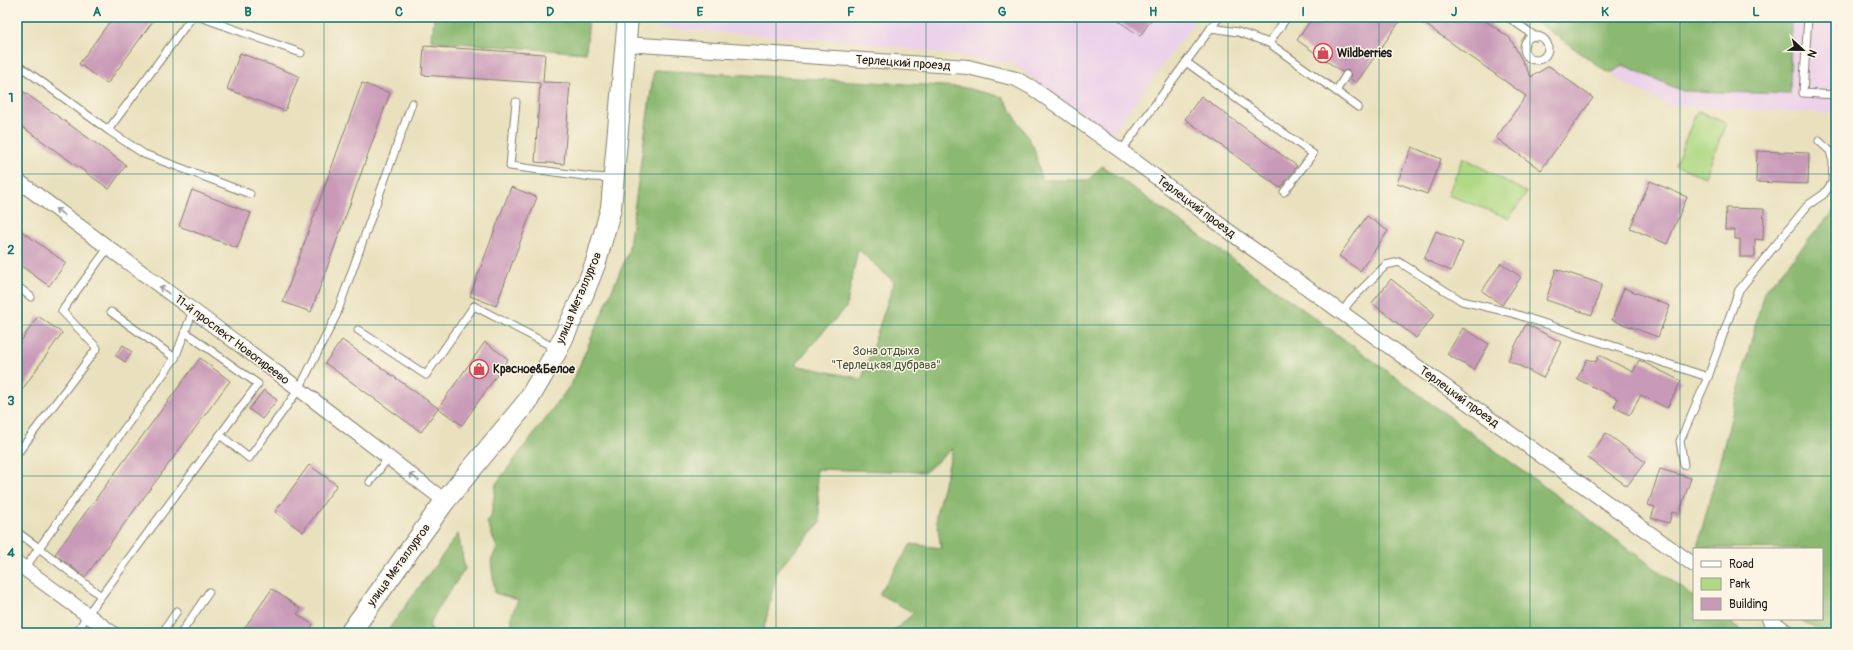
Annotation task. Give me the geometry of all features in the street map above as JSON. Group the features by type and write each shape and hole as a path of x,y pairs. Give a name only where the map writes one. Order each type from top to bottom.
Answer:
{"street":[{"name":"улица Металлургов","path":"350,633 445,501 527,402 558,349 583,295 596,262 611,208 628,17"},
{"name":"Терлецкий проезд","path":"626,44 968,67 998,73 1016,79 1031,87 1121,151 1342,313 1693,564"},
{"name":"11-й проспект Новогиреево","path":"17,180 299,389 445,501"},
{"path":"21,566 112,633"},
{"path":"1770,620 1788,633"}],"lane":[{"path":"108,130 192,17"},
{"path":"200,17 301,53"},
{"path":"1121,151 1219,17"},
{"path":"1268,43 1287,17"},
{"path":"1508,17 1536,37"},
{"path":"1808,17 1804,94 1836,94"},
{"path":"1211,28 1238,32 1268,43 1358,107"},
{"path":"1186,62 1313,154 1284,192"},
{"path":"17,64 108,130 144,154 250,194"},
{"path":"1336,90 1346,75"},
{"path":"516,102 510,166 592,177 614,178"},
{"path":"220,435 249,458 299,389 336,316 412,104"},
{"path":"1684,465 1680,441 1708,377 1739,290 1808,204 1824,194 1832,183 1833,162 1830,151 1819,141"},
{"path":"17,454 97,348 62,311 108,248"},
{"path":"1342,313 1350,301 1386,265 1399,262 1462,301 1512,313 1708,377"},
{"path":"17,286 32,297"},
{"path":"358,330 426,375 474,306 558,349"},
{"path":"21,566 38,548 175,358 193,311"},
{"path":"111,312 175,358"},
{"path":"77,633 87,615 258,384 185,332"},
{"path":"370,482 388,458"},
{"path":"17,532 101,596"},
{"path":"181,633 209,592"},
{"path":"162,633 177,611"}],"shaded area":[{"path":"660,17 1198,17 1112,134 1011,63 858,42 659,28"},
{"path":"1530,17 1836,17 1836,114 1671,106 1623,83"}],"green space":[{"path":"434,17 589,17 586,53 432,41"},
{"path":"1530,17 1791,17 1790,94 1683,91 1623,65 1610,74"},
{"name":"Зона отдыха \"Терлецкая дубрава\"","path":"654,70 961,87 1003,97 1034,148 1042,180 1088,180 1102,166 1315,318 1693,596 1693,620 1726,620 1744,633 891,633 914,613 879,594 911,544 941,548 936,515 953,448 925,472 816,469 820,523 777,571 763,633 514,633 511,617 518,600 495,593 491,561 497,548 487,522 491,517 496,484 572,383 628,253","holes":["858,249 894,282 862,379 795,365 819,336 846,308"]},
{"path":"1697,111 1726,123 1705,177 1675,165"},
{"path":"1463,157 1527,193 1509,218 1448,195"},
{"path":"1836,208 1836,633 1828,633 1799,620 1823,620 1823,548 1697,548 1764,292"},
{"path":"458,534 465,569 437,610 429,625 434,633 386,633"}],"building":[{"path":"113,17 156,17 107,84 79,64"},
{"path":"1113,17 1153,17 1140,36"},
{"path":"1313,17 1403,17 1356,83 1350,78 1351,75 1349,71 1346,70 1342,72 1297,40"},
{"path":"1415,17 1480,17 1510,38 1531,77 1549,66 1593,98 1541,170 1496,138 1526,96"},
{"path":"424,46 545,54 543,82 570,83 564,164 535,162 540,83 422,75"},
{"path":"240,53 299,76 285,111 227,89"},
{"path":"362,83 390,93 311,312 283,302"},
{"path":"17,87 126,165 109,189 17,123"},
{"path":"1201,96 1297,166 1280,188 1185,119"},
{"path":"1412,147 1441,159 1427,194 1397,183"},
{"path":"1757,151 1809,153 1808,184 1756,182"},
{"path":"1650,181 1687,197 1667,244 1630,228"},
{"path":"511,187 537,197 496,306 470,296"},
{"path":"192,190 251,213 237,248 179,226"},
{"path":"1726,208 1764,209 1763,240 1755,239 1755,257 1740,257 1740,239 1735,239 1735,230 1725,230"},
{"path":"1367,216 1388,231 1360,271 1339,256"},
{"path":"17,228 66,263 49,286 17,263"},
{"path":"1436,231 1463,243 1451,271 1424,259"},
{"path":"1501,263 1521,277 1502,305 1482,291"},
{"path":"1556,269 1602,284 1592,315 1546,300"},
{"path":"1391,279 1435,314 1416,338 1372,303"},
{"path":"1624,288 1670,306 1658,337 1612,320"},
{"path":"38,316 62,333 17,397 17,347"},
{"path":"1526,324 1561,342 1543,378 1508,360"},
{"path":"1463,328 1489,344 1474,370 1447,354"},
{"path":"342,340 438,408 421,432 325,363"},
{"path":"485,342 508,359 462,425 438,408"},
{"path":"123,345 132,352 125,362 115,355"},
{"path":"1599,355 1633,372 1639,360 1681,381 1667,408 1641,395 1630,415 1614,407 1618,399 1577,379 1587,359 1596,362"},
{"path":"200,358 230,381 85,577 55,554"},
{"path":"264,390 277,400 262,419 249,409"},
{"path":"1606,433 1645,462 1627,486 1588,458"},
{"path":"309,465 337,485 303,532 275,512"},
{"path":"1660,469 1691,478 1679,514 1672,512 1669,523 1651,518 1655,507 1648,505"},
{"path":"272,589 301,609 297,614 313,625 307,633 241,633"}],"place":[{"name":"Wildberries","path":"1323,53"},
{"name":"Красное&Белое","path":"479,369"}]}
